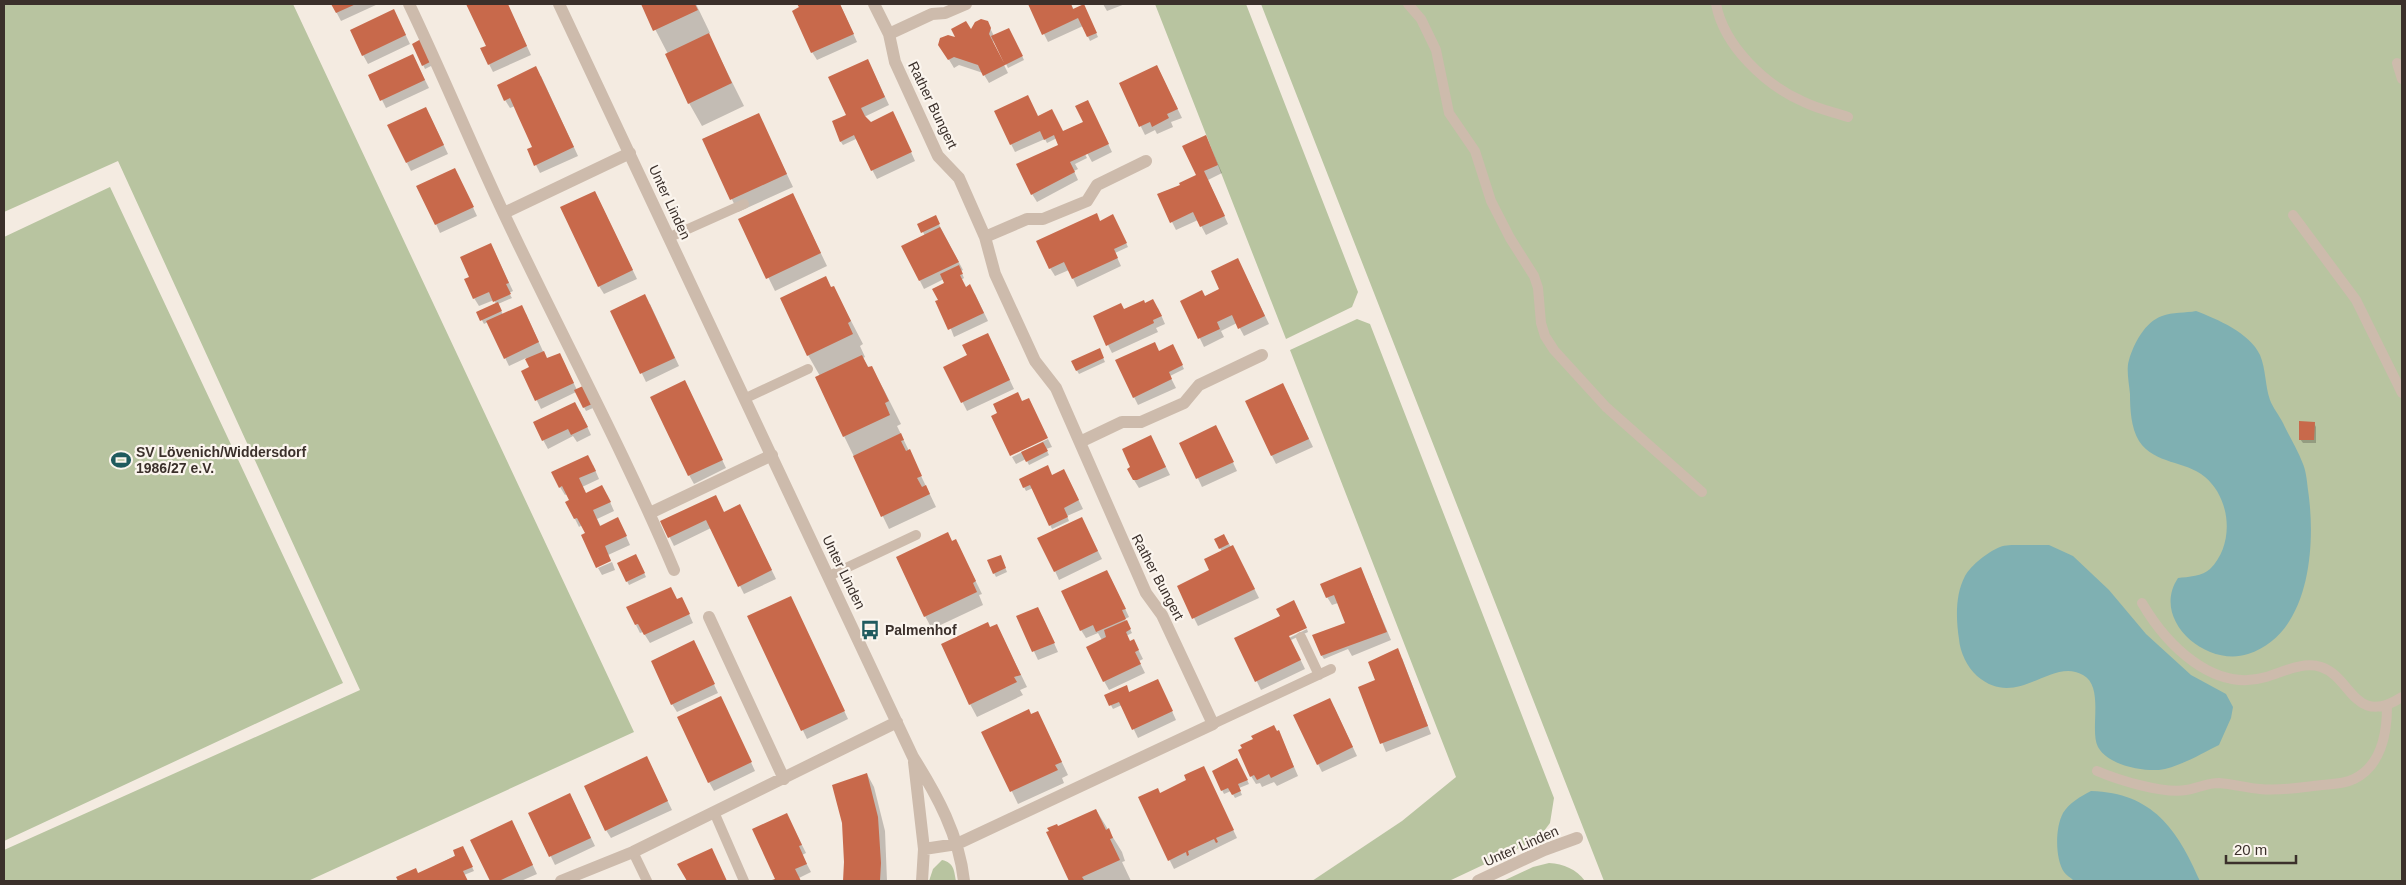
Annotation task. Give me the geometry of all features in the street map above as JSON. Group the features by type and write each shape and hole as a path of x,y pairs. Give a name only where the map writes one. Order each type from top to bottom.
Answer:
{"street":[{"path":"408,4 446,81 504,213 650,513 674,570"},
{"name":"Unter Linden","path":"559,4 746,398 913,757 937,795 957,844 964,881"},
{"name":"Rather Bungert","path":"874,4 889,34 895,62 938,156 959,178 985,238 995,274 1035,360 1056,388 1110,508 1114,524 1146,593 1162,615 1213,724"},
{"path":"889,34 932,14 945,13 966,4"},
{"path":"504,213 630,153"},
{"path":"985,238 1027,219 1043,219 1087,201 1097,185 1146,161"},
{"path":"1080,442 1122,422 1141,422 1184,403 1199,385 1262,355"},
{"path":"650,513 772,454"},
{"path":"709,617 784,779"},
{"path":"561,881 633,852 898,722"},
{"path":"924,849 957,844 1213,724"},
{"name":"Unter Linden","path":"913,757 924,849 922,881"},
{"name":"Unter Linden","path":"1478,881 1544,850 1577,838"}],"lane":[{"path":"1408,4 1421,20 1436,50 1449,114 1476,151 1491,201 1510,238 1534,276 1538,288 1541,323 1545,336 1554,350 1606,407 1702,492"},
{"path":"1716,4 1719,19 1727,36 1736,48 1784,92 1805,103 1848,117"},
{"path":"2397,63 2402,79"},
{"path":"670,237 744,204"},
{"path":"2292,215 2356,300 2402,393"},
{"path":"746,398 808,369"},
{"path":"829,576 916,535"},
{"path":"2142,603 2156,626 2174,645 2196,663 2214,673 2233,680 2247,682 2291,668 2320,666 2332,672 2350,694 2362,702 2379,707 2387,707 2402,697"},
{"path":"1301,637 1319,675"},
{"path":"1213,724 1331,669"},
{"path":"2097,772 2111,777 2172,790 2186,790 2203,784 2219,783 2262,790 2287,789 2355,779 2368,769 2376,759 2387,725 2387,707"},
{"path":"714,812 744,881"},
{"path":"633,852 647,881"}],"green space":[{"path":"4,4 293,4 634,732 308,881 4,881 4,850 360,690 118,161 4,212"},
{"path":"1155,4 1246,4 1358,292 1352,307 1286,339"},
{"path":"1261,4 2402,4 2402,881 1604,881"},
{"name":"SV Lövenich/Widdersdorf 1986/27 e.V.","path":"110,187 343,683 4,841 4,237"},
{"path":"1357,319 1370,324 1554,798 1550,823 1538,839 1449,881 1312,881 1402,821 1456,777 1290,350"},
{"path":"942,860 951,865 956,881 929,881 933,869"},
{"path":"1549,863 1569,868 1578,873 1585,881 1503,881 1533,867"}],"water":[{"path":"2196,311 2232,328 2249,340 2255,347 2260,355 2270,400 2296,448 2307,480 2311,535 2305,584 2297,607 2285,627 2269,643 2248,654 2232,656 2216,654 2200,647 2187,637 2177,624 2171,610 2171,594 2178,578 2203,573 2210,569 2218,559 2226,535 2225,509 2214,486 2205,477 2153,454 2146,449 2136,436 2131,412 2128,364 2131,353 2141,334 2150,323 2162,316"},
{"path":"2049,545 2073,556 2109,590 2146,634 2191,675 2226,694 2233,707 2231,718 2219,745 2190,760 2166,769 2151,770 2125,766 2109,758 2098,747 2095,730 2095,699 2093,689 2090,681 2083,675 2071,671 2059,672 2020,686 2006,688 1992,685 1973,672 1962,654 1957,623 1959,591 1965,576 1985,555 2002,546"},
{"path":"2091,791 2113,793 2131,799 2147,807 2160,817 2182,845 2200,881 2073,880 2064,872 2059,859 2057,835 2060,819 2068,806"}],"building":[{"path":"331,4 356,4 336,13"},
{"path":"466,4 508,4 527,46 488,65 480,48 486,46"},
{"path":"641,4 695,4 698,10 653,31"},
{"path":"797,4 840,4 854,34 811,53 792,11 799,7"},
{"path":"1028,4 1071,4 1073,9 1084,4 1097,33 1087,37 1078,18 1042,35"},
{"path":"394,9 406,35 362,56 350,30"},
{"path":"981,19 988,21 991,28 989,34 1004,63 991,36 1009,28 1023,56 983,76 978,65 954,57 948,60 938,45 940,38 948,35 955,37 951,29 966,21 971,29 975,22"},
{"path":"709,33 732,83 688,104 665,54"},
{"path":"421,39 432,61 422,66 412,44"},
{"path":"413,54 425,80 380,101 368,75"},
{"path":"868,59 885,97 861,108 871,122 893,111 912,152 871,171 854,135 840,142 832,121 846,115 828,77"},
{"path":"1157,65 1178,109 1167,114 1169,118 1152,127 1150,122 1139,127 1119,83"},
{"path":"536,66 574,147 534,166 527,149 532,147 510,98 504,101 497,85"},
{"path":"1028,95 1038,116 1052,109 1063,131 1083,122 1075,106 1088,100 1109,144 1070,162 1075,172 1031,195 1016,164 1058,145 1054,135 1044,140 1040,131 1010,145 994,111"},
{"path":"426,107 444,145 406,163 387,125"},
{"path":"759,113 787,174 730,200 702,139"},
{"path":"1206,135 1218,165 1204,171 1225,216 1200,227 1193,212 1170,223 1157,194 1180,185 1179,183 1196,175 1182,146"},
{"path":"455,168 474,207 435,225 416,186"},
{"path":"595,191 633,270 598,287 560,207"},
{"path":"793,193 821,253 766,279 738,219"},
{"path":"1097,213 1100,221 1113,214 1127,243 1114,249 1118,258 1072,279 1064,262 1049,269 1036,241"},
{"path":"936,215 940,224 921,233 917,224"},
{"path":"940,227 959,262 919,281 901,246"},
{"path":"491,243 509,283 506,284 511,294 493,302 489,292 473,299 464,279 469,277 460,257"},
{"path":"1238,258 1265,316 1238,329 1232,315 1217,322 1220,329 1198,339 1180,301 1202,290 1205,296 1219,289 1211,271"},
{"path":"959,265 963,274 960,275 966,287 970,284 984,313 948,330 935,301 938,300 932,289 944,283 940,274"},
{"path":"826,276 831,287 834,286 851,321 848,323 853,334 807,356 780,298"},
{"path":"645,294 675,358 640,374 610,311"},
{"path":"1153,299 1162,316 1153,320 1154,323 1106,346 1093,316 1121,303 1124,309 1144,300 1145,303"},
{"path":"498,302 502,311 480,321 476,312"},
{"path":"522,305 539,342 504,359 486,321"},
{"path":"988,333 1010,380 961,403 943,367 967,355 962,345"},
{"path":"1155,342 1159,351 1173,344 1183,365 1169,372 1172,379 1133,398 1115,360"},
{"path":"1100,348 1104,358 1076,371 1071,361"},
{"path":"544,351 547,358 560,353 574,383 535,401 521,371 529,367 525,359"},
{"path":"862,355 868,367 872,366 889,401 885,403 890,415 843,437 815,377"},
{"path":"685,380 723,460 688,476 650,397"},
{"path":"1283,383 1309,439 1271,456 1245,401"},
{"path":"583,386 592,404 583,408 574,390"},
{"path":"1018,392 1022,401 1029,398 1048,438 1010,456 991,416 997,413 993,404"},
{"path":"575,402 588,427 571,435 568,429 542,441 533,422"},
{"path":"2299,421 2315,422 2314,440 2299,440"},
{"path":"1216,425 1234,462 1196,479 1179,443"},
{"path":"901,433 904,440 901,441 906,451 910,449 922,476 917,478 922,487 926,485 930,494 881,517 853,456"},
{"path":"1151,435 1166,467 1133,480 1127,469 1130,467 1122,449"},
{"path":"1043,442 1048,451 1026,462 1021,452"},
{"path":"588,455 596,471 579,478 586,493 602,485 611,502 593,510 600,526 618,517 627,536 605,546 611,561 596,568 581,535 585,533 577,518 574,519 565,502 569,500 562,486 559,488 551,472"},
{"path":"1048,465 1052,475 1064,469 1079,500 1064,508 1068,517 1049,526 1030,485 1023,488 1019,479"},
{"path":"716,495 724,512 740,504 772,570 738,587 706,520 668,538 660,521"},
{"path":"1082,517 1098,551 1054,572 1037,538"},
{"path":"948,532 952,541 956,539 976,581 973,583 977,592 924,617 896,557"},
{"path":"1224,534 1229,544 1219,549 1214,539"},
{"path":"1233,545 1255,589 1192,619 1177,586 1209,570 1204,559"},
{"path":"636,554 645,573 626,582 617,563"},
{"path":"1001,555 1006,568 993,574 987,560"},
{"path":"1361,567 1387,632 1321,656 1312,635 1345,623 1334,595 1326,598 1320,584"},
{"path":"1107,570 1126,609 1122,610 1126,619 1096,632 1093,625 1080,631 1061,591"},
{"path":"671,587 677,599 682,597 690,614 644,635 638,624 635,625 626,607"},
{"path":"791,596 845,711 801,731 747,616"},
{"path":"1294,600 1307,628 1289,636 1301,660 1255,682 1234,638 1280,616 1276,609"},
{"path":"1038,607 1055,643 1032,652 1016,616"},
{"path":"1127,620 1131,629 1126,632 1130,641 1134,639 1139,650 1135,652 1141,664 1103,682 1086,647 1106,637 1104,630"},
{"path":"988,622 990,627 997,624 1021,675 1014,677 1017,682 969,705 941,644"},
{"path":"694,640 715,684 671,705 651,661"},
{"path":"1398,648 1428,726 1380,744 1358,687 1375,680 1368,662"},
{"path":"1158,679 1173,711 1132,730 1119,702 1109,706 1104,695 1127,685 1129,692"},
{"path":"721,696 752,762 708,783 677,717"},
{"path":"1330,698 1353,747 1317,765 1293,715"},
{"path":"1029,709 1031,714 1038,711 1062,762 1055,765 1058,770 1010,792 981,732"},
{"path":"1274,725 1277,731 1279,730 1294,767 1271,778 1269,774 1257,780 1254,775 1250,777 1238,750 1242,748 1240,745 1253,739 1251,736"},
{"path":"647,756 668,801 605,831 584,786"},
{"path":"1237,758 1248,780 1238,784 1241,791 1232,795 1228,788 1221,791 1212,771"},
{"path":"1204,766 1234,830 1216,838 1218,842 1216,843 1214,839 1188,851 1189,855 1187,856 1186,852 1168,861 1138,797 1158,788 1160,793 1186,780 1184,775"},
{"path":"867,773 878,817 881,863 880,881 843,881 842,823 832,785"},
{"path":"570,793 591,838 549,857 528,813"},
{"path":"1096,809 1106,830 1109,828 1113,838 1110,839 1120,860 1082,877 1084,880 1069,881 1046,832 1049,831 1047,828 1057,824 1058,826"},
{"path":"787,813 802,845 799,846 807,864 795,869 801,881 769,881 775,879 752,829"},
{"path":"512,820 533,865 499,881 490,881 470,840"},
{"path":"463,846 473,867 463,871 468,881 398,881 396,877 416,868 418,873 455,856 453,850"},
{"path":"712,848 727,881 687,881 677,864"}],"place":[{"name":"SV Lövenich/Widdersdorf 1986/27 e.V.","path":"121,460"},
{"name":"Palmenhof","path":"870,630"}]}
